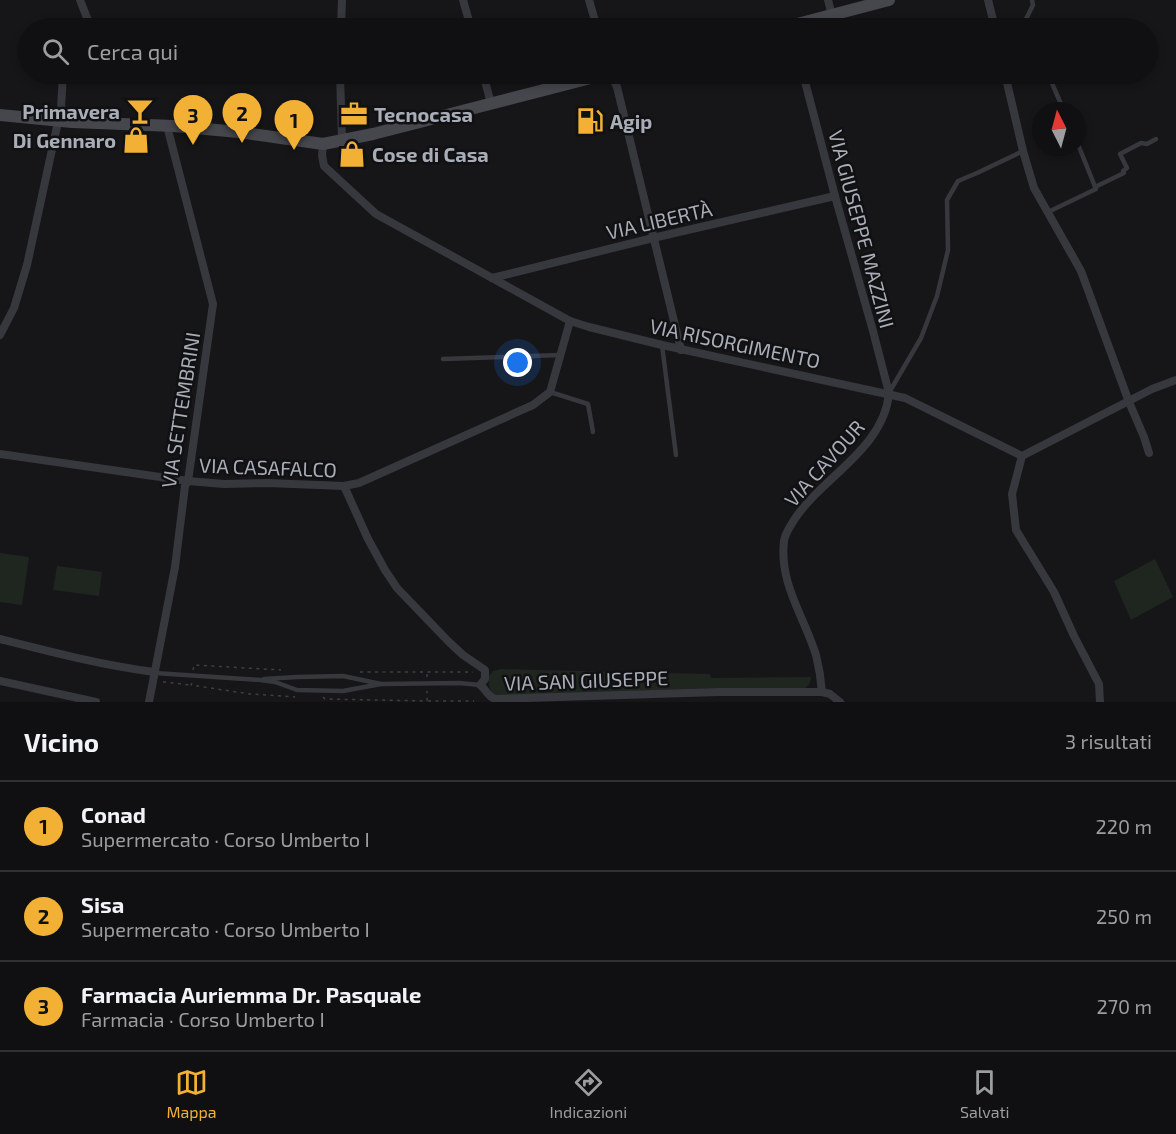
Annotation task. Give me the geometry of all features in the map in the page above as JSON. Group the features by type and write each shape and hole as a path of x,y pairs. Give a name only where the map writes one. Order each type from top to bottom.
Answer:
{"street":[{"path":"81,0 87,18"},
{"path":"341,18 342,0"},
{"path":"464,0 468,18"},
{"path":"589,0 594,18"},
{"path":"828,0 832,15"},
{"path":"822,18 890,0"},
{"path":"988,0 992,18"},
{"path":"0,335 14,308 27,265 61,108 62,84"},
{"path":"340,84 342,139"},
{"path":"486,84 491,103"},
{"path":"0,116 238,132 323,144 373,134 566,84"},
{"path":"616,84 681,350"},
{"name":"VIA GIUSEPPE MAZZINI","path":"806,84 889,393"},
{"path":"1007,84 1034,188 1081,271 1149,453"},
{"name":"VIA SETTEMBRINI","path":"149,702 175,567 213,304 168,126"},
{"name":"VIA RISORGIMENTO","path":"323,144 324,166 376,214 570,321 681,350 889,393 905,398 1022,456"},
{"name":"VIA LIBERTÀ","path":"492,278 834,196"},
{"path":"550,392 570,321"},
{"path":"1100,702 1099,684 1054,592 1016,530 1012,494 1022,456 1152,389 1176,380"},
{"name":"VIA CASAFALCO","path":"0,454 188,481 224,484 344,486 378,476 523,410 550,392"},
{"name":"VIA CAVOUR","path":"822,692 816,655 789,590 784,540 786,532 801,510 862,449 880,422 888,403 889,393"},
{"name":"VIA SAN GIUSEPPE","path":"344,486 368,539 397,588 449,642 485,670 485,679 480,685 488,695 495,699 718,692 822,692 830,694 840,702"},
{"path":"0,639 80,660 154,672"},
{"path":"0,681 96,702"}],"lane":[{"path":"1026,18 1033,5 1032,0"},
{"path":"1052,84 1060,102"},
{"path":"1048,212 1124,173 1123,171 1127,168 1120,154 1141,143 1147,144 1156,139"},
{"path":"889,393 921,338 937,296 948,250 947,200 958,181 1023,151"},
{"path":"1082,156 1095,188"},
{"path":"662,345 676,454"},
{"path":"443,359 560,355"},
{"path":"550,392 588,404 593,432"},
{"path":"154,672 261,680 275,682 297,690 344,691 381,684 480,685"},
{"path":"261,680 343,676 381,684"}],"path":[{"path":"159,681 191,685"},
{"path":"427,701 474,701"}],"shaded area":[{"path":"0,553 29,557 22,605 0,602"},
{"path":"1155,559 1173,597 1131,620 1114,581"},
{"path":"57,566 102,572 99,596 53,590"},
{"path":"501,669 710,674 711,678 811,677 810,683 805,688 715,688 495,696 489,687 489,676 493,671"}],"place":[{"name":"Primavera","path":"140,111"},
{"name":"Tecnocasa","path":"354,114"},
{"name":"Agip","path":"590,121"},
{"name":"Di Gennaro","path":"136,140"},
{"name":"Sisa","path":"242,143"},
{"name":"Farmacia Auriemma Dr. Pasquale","path":"193,145"},
{"name":"Conad","path":"294,150"},
{"name":"Cose di Casa","path":"352,154"}]}
